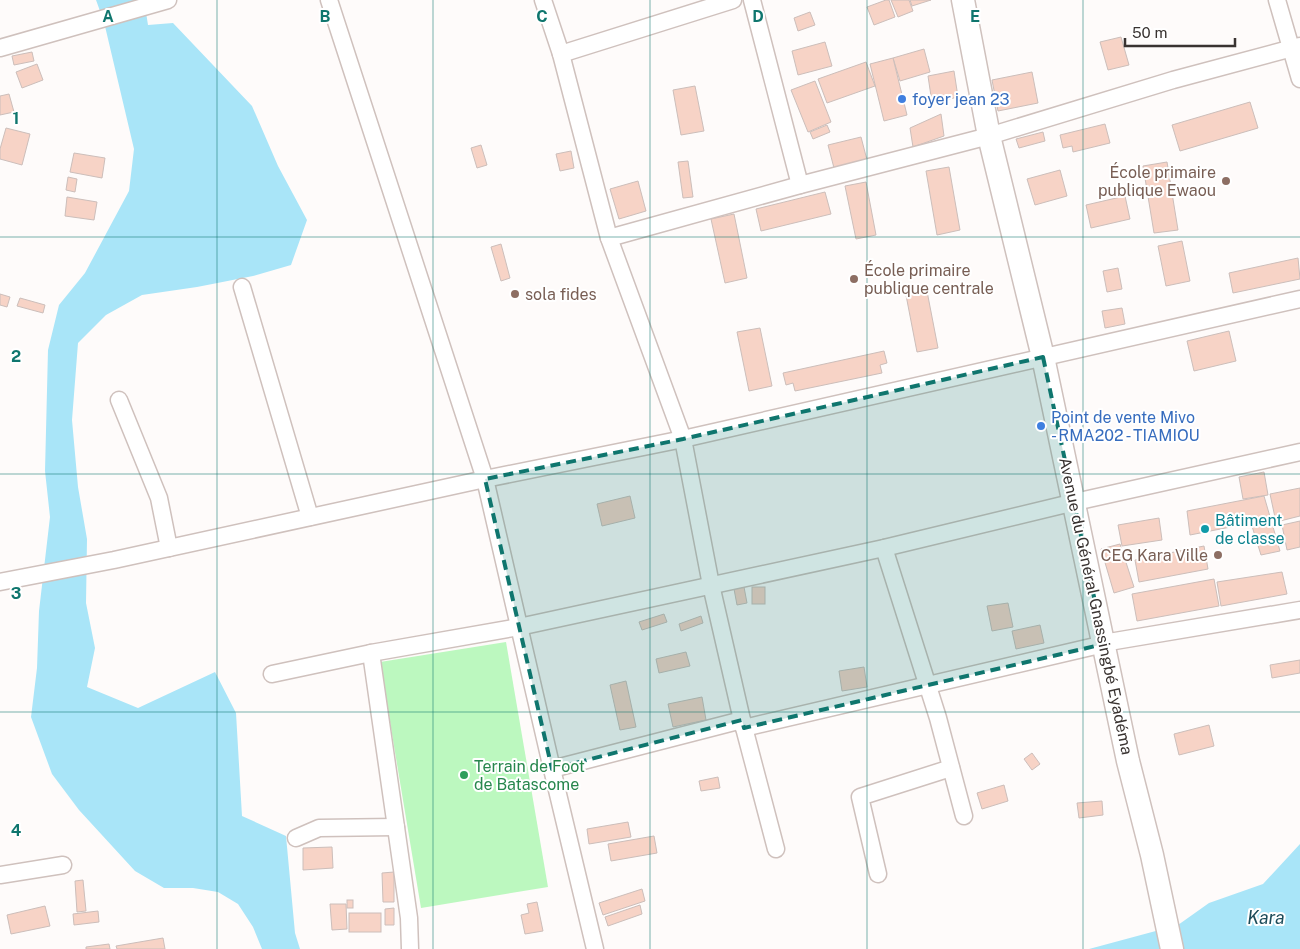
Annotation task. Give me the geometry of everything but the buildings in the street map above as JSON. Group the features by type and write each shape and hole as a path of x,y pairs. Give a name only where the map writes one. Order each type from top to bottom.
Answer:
{"main road":[{"name":"Avenue du Général Gnassingbé Eyadéma","path":"963,0 989,136 1043,356 1128,761 1152,855 1172,949"}],"street":[{"path":"0,48 168,0"},
{"path":"329,0 485,479 595,949"},
{"path":"543,0 561,54 608,238 684,439 711,585 743,724 776,849"},
{"path":"561,54 733,0"},
{"path":"752,0 800,185"},
{"path":"1277,0 1296,47 1300,79"},
{"path":"608,238 800,185 989,136 1172,80 1296,47"},
{"path":"242,287 310,517"},
{"path":"0,582 114,560 485,479 684,439 1300,299"},
{"path":"119,400 159,498 169,548"},
{"path":"272,674 371,653 519,627 884,548 1075,502 1300,452"},
{"path":"884,548 938,718 964,816"},
{"path":"552,769 1104,643 1300,610"},
{"path":"371,653 409,918 410,949"},
{"path":"878,874 860,797 950,768"},
{"path":"296,838 318,828 396,827"},
{"path":"0,875 62,864"}],"highlighted area":[{"path":"1043,357 1104,644 744,728 742,720 552,769 485,479 683,439"}],"green space":[{"name":"Terrain de Foot de Batascome","path":"506,642 548,887 421,908 380,662"}],"water":[{"path":"96,0 144,0 148,25 173,23 252,106 278,166 307,220 291,265 253,276 142,295 106,315 78,343 72,420 78,487 87,539 86,603 95,648 87,687 138,708 215,672 236,713 242,816 286,836 295,933 300,949 262,949 253,927 238,904 218,892 193,888 164,888 135,871 79,810 52,774 31,717 37,668 39,611 50,517 45,471 48,350 59,305 85,273 129,191 134,149 104,22"},
{"name":"Kara","path":"1300,844 1300,949 1089,949 1178,925 1209,903 1263,884"}],"place":[{"name":"foyer jean 23","path":"902,99"},
{"name":"École primaire publique Ewaou","path":"1226,181"},
{"name":"École primaire publique centrale","path":"854,279"},
{"name":"sola fides","path":"515,294"},
{"name":"Point de vente Mivo - RMA202 - TIAMIOU","path":"1041,426"},
{"name":"Bâtiment de classe","path":"1205,529"},
{"name":"CEG Kara Ville","path":"1218,555"},
{"name":"Terrain de Foot de Batascome","path":"464,775"}]}
